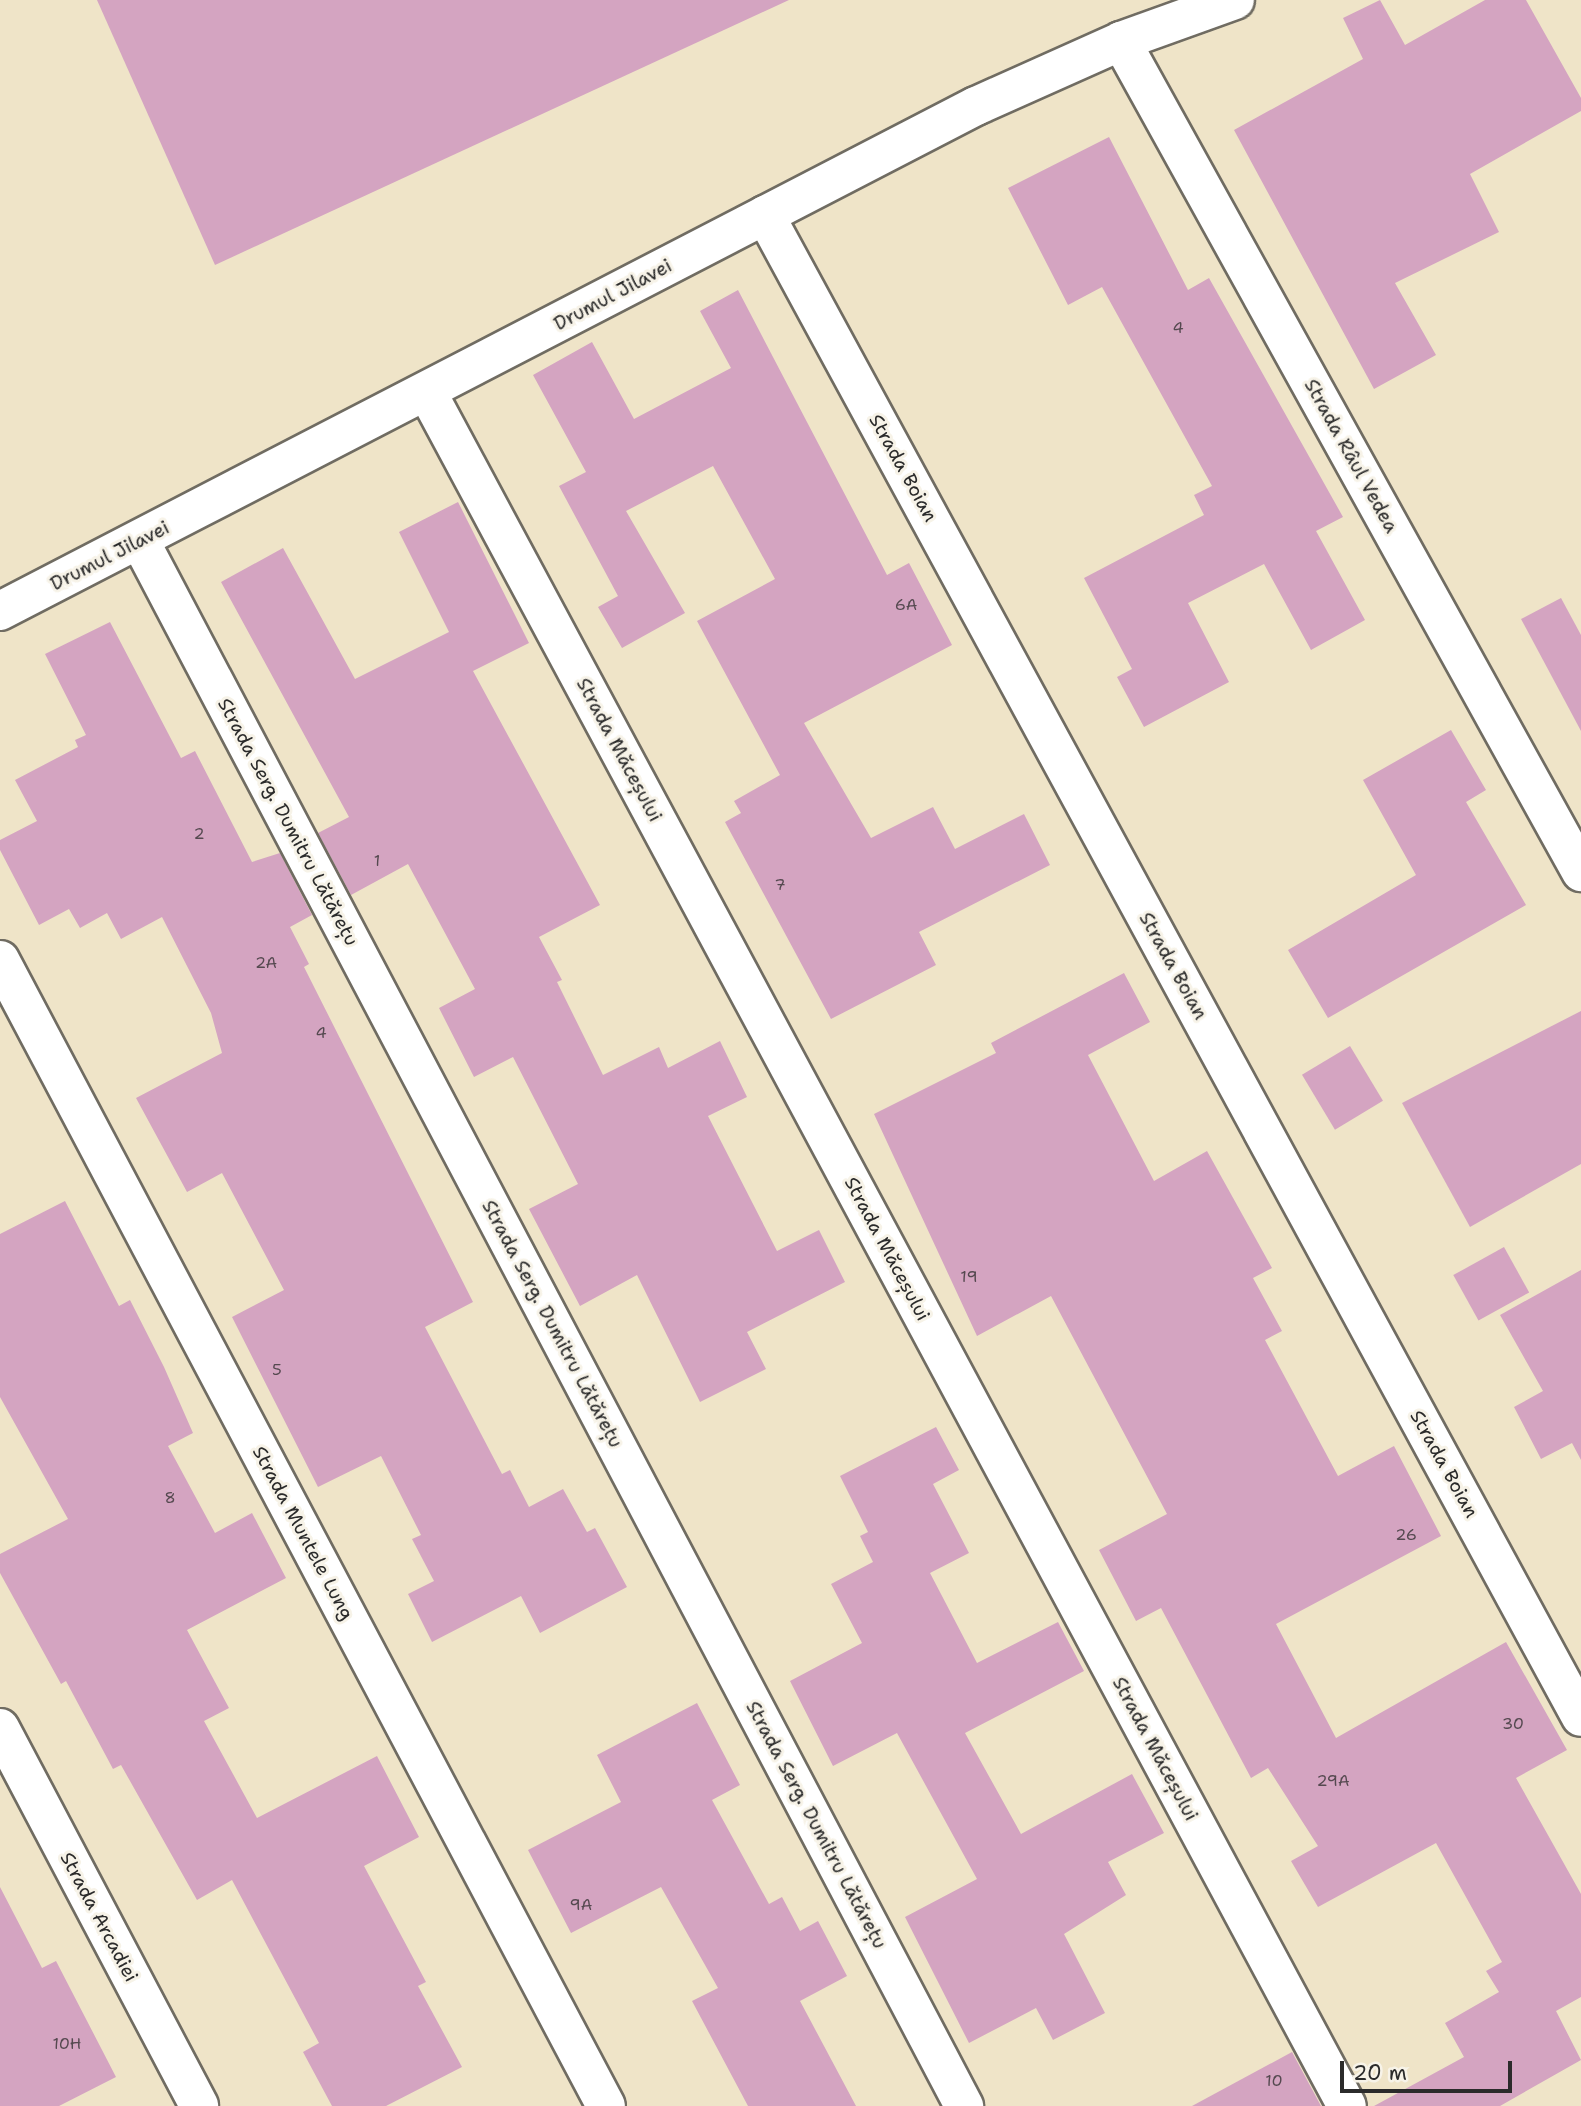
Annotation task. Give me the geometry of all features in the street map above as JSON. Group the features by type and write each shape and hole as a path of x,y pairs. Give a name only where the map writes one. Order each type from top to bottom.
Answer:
{"street":[{"name":"Drumul Jilavei","path":"0,611 140,541 976,106 1121,41 1236,0"},
{"name":"Strada Râul Vedea","path":"1121,41 1581,872"},
{"name":"Strada Boian","path":"765,215 1581,1717"},
{"name":"Strada Măceșului","path":"427,392 1347,2106"},
{"name":"Strada Serg. Dumitru Lătărețu","path":"140,541 964,2106"},
{"name":"Strada Muntele Lung","path":"0,960 606,2106"},
{"name":"Strada Arcadiei","path":"0,1728 199,2106"}],"building":[{"path":"97,0 789,0 215,265"},
{"path":"1380,0 1405,45 1485,0 1526,0 1581,98 1581,111 1470,174 1499,232 1395,283 1436,355 1374,389 1234,130 1363,59 1343,18"},
{"path":"1109,137 1188,290 1209,278 1343,517 1316,531 1365,620 1311,650 1264,564 1188,603 1229,682 1144,727 1117,677 1132,669 1084,578 1204,515 1194,495 1212,486 1102,287 1068,305 1008,188"},
{"path":"738,290 887,575 909,563 952,645 804,723 871,838 933,807 955,849 1024,814 1050,865 919,932 936,965 831,1019 725,822 741,813 734,801 780,775 697,621 775,579 713,466 626,511 685,613 622,648 598,607 618,596 559,486 586,472 533,375 592,342 634,419 731,368 700,311"},
{"path":"458,502 529,643 473,671 600,905 539,937 562,980 557,982 603,1075 659,1047 668,1068 720,1041 747,1097 708,1116 777,1251 819,1230 845,1282 747,1332 766,1369 700,1402 637,1275 580,1306 529,1209 578,1184 513,1057 474,1077 439,1008 475,989 408,864 351,895 318,833 349,817 221,582 283,548 355,679 449,632 399,532"},
{"path":"1561,598 1581,635 1581,731 1521,619"},
{"path":"110,622 181,758 195,751 252,862 280,853 312,915 290,927 309,964 304,967 473,1302 425,1327 502,1474 510,1470 529,1507 563,1489 587,1532 595,1528 627,1587 540,1633 521,1596 432,1642 408,1594 434,1581 412,1539 421,1535 381,1456 318,1487 232,1317 284,1290 222,1173 187,1192 136,1098 222,1053 211,1013 162,917 121,939 107,913 80,928 69,909 39,925 0,850 0,840 37,821 15,780 78,747 75,740 86,735 45,654"},
{"path":"1451,730 1486,790 1466,802 1526,905 1328,1018 1288,950 1416,875 1363,780"},
{"path":"1124,973 1150,1022 1088,1055 1154,1181 1207,1151 1272,1268 1253,1278 1282,1331 1265,1340 1338,1476 1394,1446 1441,1536 1276,1624 1336,1738 1506,1642 1567,1750 1516,1778 1581,1894 1581,1997 1556,2011 1581,2060 1500,2106 1374,2106 1464,2057 1445,2023 1499,1992 1486,1971 1502,1962 1436,1843 1318,1907 1291,1861 1318,1846 1268,1768 1251,1778 1161,1608 1136,1621 1099,1550 1167,1514 1051,1296 977,1336 874,1114 996,1053 991,1043"},
{"path":"1581,1011 1581,1164 1470,1227 1402,1103"},
{"path":"1350,1046 1383,1101 1335,1130 1302,1075"},
{"path":"65,1201 119,1306 130,1300 164,1367 193,1433 168,1446 215,1533 252,1513 286,1578 187,1630 229,1708 204,1721 257,1818 377,1756 419,1837 364,1866 426,1982 418,1986 462,2067 386,2106 332,2106 303,2052 319,2043 232,1880 197,1900 121,1765 113,1769 66,1681 61,1684 0,1573 0,1554 68,1519 0,1397 0,1234"},
{"path":"1504,1247 1529,1292 1478,1321 1453,1275"},
{"path":"1581,1270 1581,1460 1572,1443 1541,1459 1514,1407 1543,1391 1500,1315"},
{"path":"936,1427 959,1470 933,1484 969,1553 930,1573 977,1663 1058,1622 1084,1671 965,1733 1021,1834 1132,1774 1164,1833 1108,1862 1126,1895 1064,1934 1105,2013 1053,2040 1036,2008 969,2043 905,1917 977,1879 897,1733 833,1766 790,1681 862,1643 831,1584 873,1562 860,1536 868,1532 840,1476"},
{"path":"697,1703 740,1785 712,1800 769,1904 782,1897 800,1931 818,1921 847,1976 800,2001 856,2106 748,2106 692,2001 718,1988 661,1887 571,1933 528,1850 621,1802 597,1755"},
{"path":"0,1887 42,1968 56,1961 116,2077 59,2106 0,2106"},
{"path":"1292,2052 1321,2106 1192,2106"}]}
